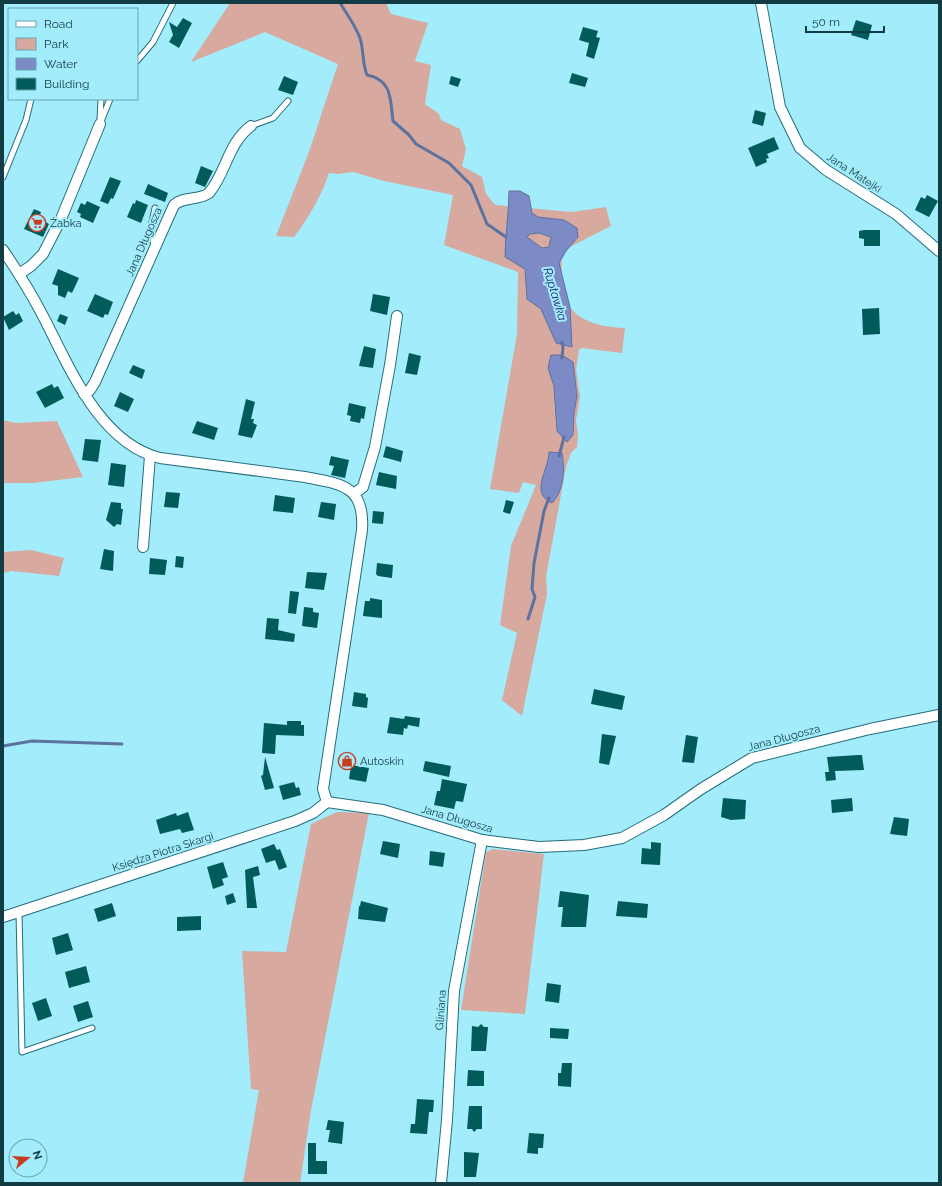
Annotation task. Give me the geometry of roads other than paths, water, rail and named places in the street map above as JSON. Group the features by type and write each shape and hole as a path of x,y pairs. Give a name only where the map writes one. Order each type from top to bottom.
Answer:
{"street":[{"name":"Jana Matejki","path":"761,3 780,107 800,148 826,170 896,214 939,251"},
{"path":"19,274 31,266 43,254 61,219 100,124"},
{"name":"Jana Długosza","path":"84,394 90,390 95,382 174,205 184,200 203,197 209,193 231,150 242,134 251,126"},
{"path":"3,250 19,274 84,394 95,410 113,431 127,442 150,456 311,478 338,485 354,494 361,506 362,530 323,789 327,802"},
{"path":"354,494 363,487 375,447 390,365 397,316"},
{"path":"143,547 150,456"},
{"name":"Jana Długosza","path":"327,802 383,810 482,840 516,845 552,847 584,845 622,838 664,815 701,789 752,758 801,745 939,715"},
{"name":"Księdza Piotra Skargi","path":"3,917 295,820 312,813 327,802"},
{"name":"Gliniana","path":"441,1183 447,1120 454,991 482,840"}],"lane":[{"path":"138,60 153,42 173,3"},
{"path":"3,177 26,120 31,100"},
{"path":"100,124 101,100"},
{"path":"100,124 110,100"},
{"path":"251,126 273,118 288,100"},
{"path":"154,248 151,227 155,208"},
{"path":"19,912 22,1052 92,1028"}],"water":[{"path":"509,191 520,191 529,196 532,213 538,217 564,220 577,228 578,237 566,251 559,263 570,307 572,347 556,343 541,309 527,299 525,269 505,257","holes":["539,233 551,237 549,247 542,248 527,237 530,234"]},
{"path":"551,355 562,355 573,362 577,396 574,413 573,435 567,442 557,431 554,386 548,368"},
{"path":"549,452 562,453 563,466 563,480 559,492 552,503 545,499 541,487"}],"waterway":[{"name":"Ruptawka","path":"340,3 360,38 364,66 367,75 382,81 389,92 393,121 409,135 416,144 449,163 471,185 487,224 506,237"},
{"name":"Ruptawka","path":"562,342 562,358"},
{"name":"Ruptawka","path":"559,456 564,437"},
{"name":"Ruptawka","path":"528,619 535,597 532,589 534,563 544,511 549,498"},
{"path":"3,746 32,741 122,744"}],"place":[{"name":"Żabka","path":"37,223"},
{"name":"Autoskin","path":"347,761"}]}
